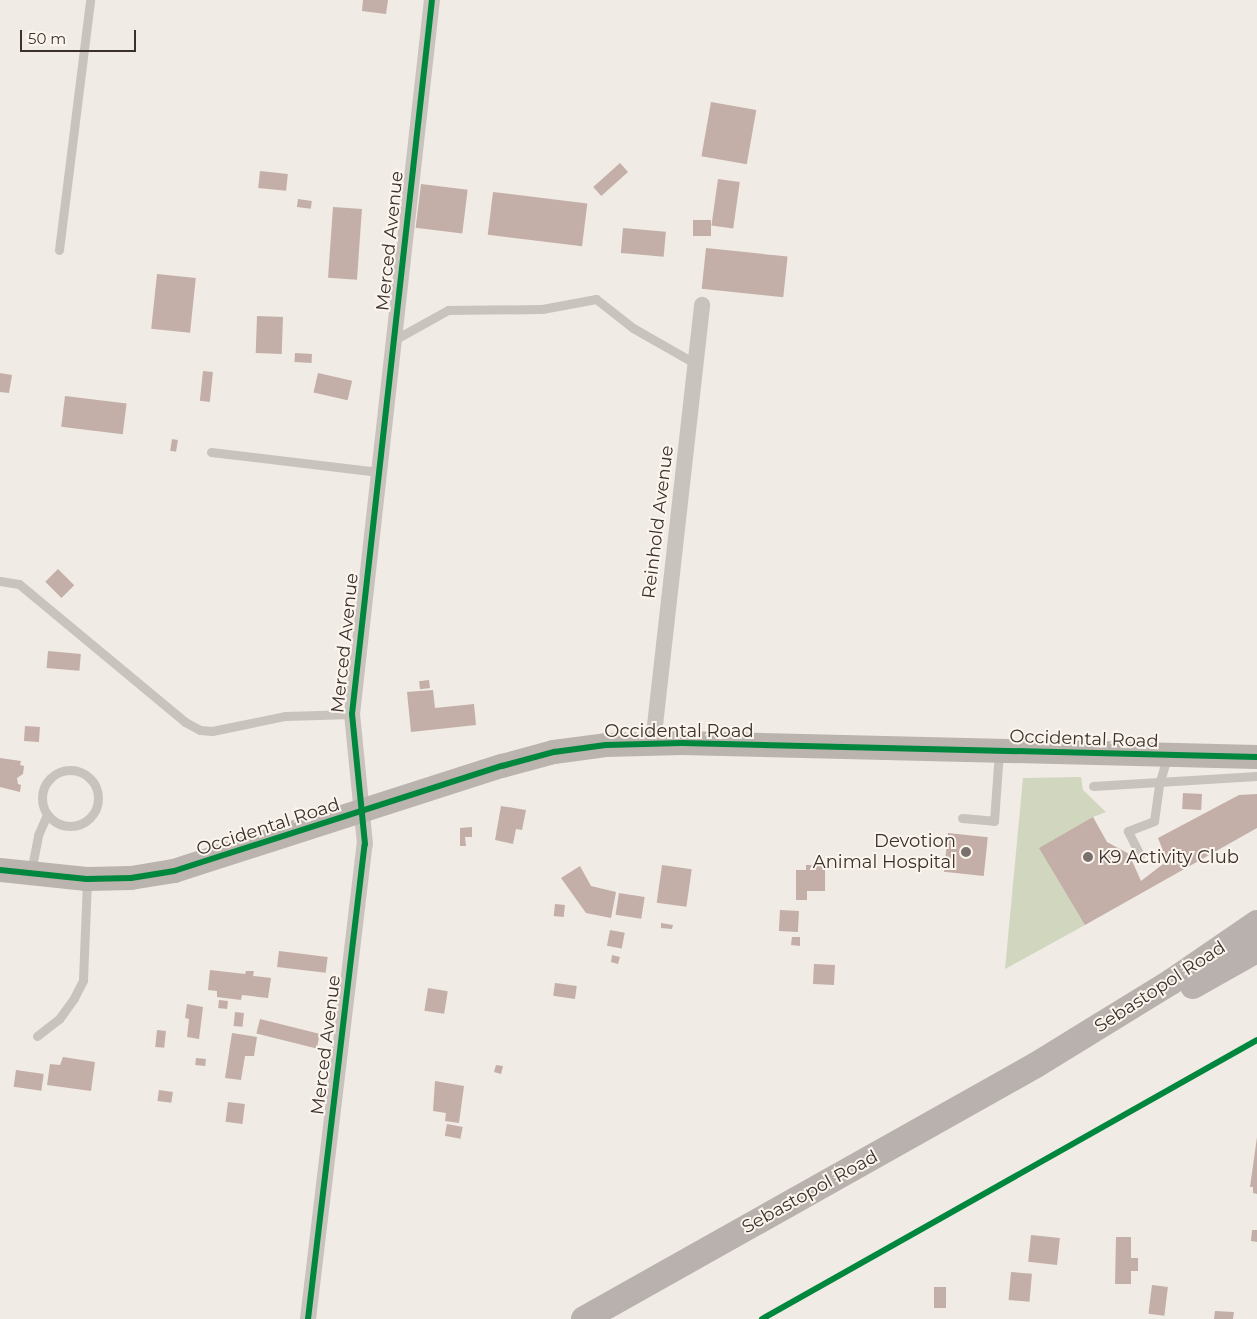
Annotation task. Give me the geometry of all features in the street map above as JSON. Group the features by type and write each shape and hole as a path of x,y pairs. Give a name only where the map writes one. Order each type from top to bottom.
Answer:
{"main road":[{"name":"Sebastopol Road","path":"584,1319 1036,1065 1171,982 1257,923"},
{"name":"Sebastopol Road","path":"1036,1065 1153,1007 1257,950"}],"street":[{"name":"Merced Avenue","path":"308,1319 365,844 352,714 432,0"},
{"name":"Reinhold Avenue","path":"653,743 702,305"},
{"name":"Occidental Road","path":"0,870 87,879 131,878 196,867 363,811 554,752 606,745 653,743 1257,757"}],"lane":[{"path":"59,250 90,0"},
{"path":"394,340 448,310 542,309 596,299 633,328 696,364"},
{"path":"211,452 379,472"},
{"path":"0,581 19,584 185,722 200,730 212,730 284,716 352,714"},
{"path":"962,818 994,821 1000,752"},
{"path":"1140,855 1128,831 1154,820 1159,784 1167,756"},
{"path":"31,874 38,835 47,814 42,799 43,790 54,775 72,770 89,777 95,784 98,803 95,812 82,824 64,826 47,814"},
{"path":"1093,786 1159,784 1257,776"},
{"path":"37,1036 59,1019 74,998 83,980 87,879"}],"green space":[{"path":"1081,777 1083,790 1106,812 1093,817 1085,925 1005,969 1023,778"}],"building":[{"path":"363,0 388,0 386,14 362,11"},
{"path":"711,102 756,110 747,164 701,156"},
{"path":"620,163 628,172 601,196 593,187"},
{"path":"260,171 288,174 286,191 258,188"},
{"path":"718,179 740,182 733,229 711,226"},
{"path":"421,184 468,190 462,233 416,228"},
{"path":"493,192 587,204 582,246 488,235"},
{"path":"298,199 312,201 311,209 297,207"},
{"path":"333,207 362,209 357,280 328,278"},
{"path":"693,220 711,220 711,236 693,236"},
{"path":"623,228 666,232 664,257 621,253"},
{"path":"706,248 788,257 783,297 702,289"},
{"path":"157,274 196,278 190,333 151,329"},
{"path":"257,316 283,317 282,354 256,353"},
{"path":"295,353 312,354 312,363 295,362"},
{"path":"203,371 213,372 210,402 200,401"},
{"path":"0,373 12,375 9,393 0,392"},
{"path":"318,373 352,381 348,400 314,392"},
{"path":"65,396 127,404 123,434 61,427"},
{"path":"172,439 178,440 176,452 170,451"},
{"path":"58,569 74,585 62,598 45,582"},
{"path":"48,651 81,654 79,671 47,668"},
{"path":"429,680 430,688 420,689 419,681"},
{"path":"433,690 435,708 474,704 476,725 411,732 407,692"},
{"path":"25,726 40,727 39,742 24,741"},
{"path":"0,758 21,761 20,765 24,766 23,774 17,778 18,784 21,785 20,792 0,787"},
{"path":"1183,793 1202,794 1201,810 1182,809"},
{"name":"K9 Activity Club","path":"1257,794 1257,828 1085,925 1039,848 1093,817 1107,842 1129,854 1141,881 1167,861 1158,838 1239,795"},
{"path":"501,806 526,810 522,830 516,829 513,844 495,840"},
{"path":"472,827 472,837 465,837 466,846 460,846 460,828"},
{"name":"Devotion Animal Hospital","path":"948,833 988,837 984,876 944,872"},
{"path":"662,865 692,869 686,907 657,903"},
{"path":"806,865 825,865 825,891 807,891 807,900 796,900 796,870 806,870"},
{"path":"580,866 591,886 616,892 611,918 586,913 561,878"},
{"path":"619,893 645,897 641,919 616,915"},
{"path":"555,904 565,905 564,917 554,916"},
{"path":"780,910 799,911 798,932 779,931"},
{"path":"661,923 673,925 672,929 661,928"},
{"path":"610,930 625,933 622,949 607,946"},
{"path":"792,937 800,937 800,946 791,945"},
{"path":"279,951 328,957 326,973 277,967"},
{"path":"612,955 620,957 618,964 611,962"},
{"path":"814,964 835,965 834,985 813,984"},
{"path":"210,970 245,974 246,971 254,971 253,976 271,978 268,998 242,995 241,1000 217,997 217,991 208,990"},
{"path":"555,983 577,986 575,999 553,996"},
{"path":"428,988 448,991 444,1014 424,1011"},
{"path":"219,1000 228,1001 227,1009 218,1008"},
{"path":"187,1004 203,1007 199,1039 187,1037 189,1019 185,1018"},
{"path":"235,1012 244,1013 242,1027 234,1026"},
{"path":"260,1019 320,1034 317,1049 256,1034"},
{"path":"157,1030 166,1031 164,1048 155,1047"},
{"path":"232,1033 257,1037 254,1056 245,1056 241,1080 225,1078"},
{"path":"63,1057 95,1062 91,1091 47,1085 50,1064 60,1065"},
{"path":"196,1058 206,1059 205,1066 195,1065"},
{"path":"496,1065 503,1066 501,1074 494,1072"},
{"path":"16,1070 44,1074 41,1091 14,1087"},
{"path":"435,1081 464,1086 459,1123 445,1121 446,1113 433,1111"},
{"path":"159,1090 173,1092 171,1103 157,1101"},
{"path":"228,1102 245,1104 242,1124 226,1122"},
{"path":"447,1124 463,1127 460,1139 445,1136"},
{"path":"1257,1137 1257,1194 1253,1193 1253,1187 1250,1187"},
{"path":"1252,1230 1257,1230 1257,1242 1251,1241"},
{"path":"1031,1235 1060,1238 1057,1265 1028,1262"},
{"path":"1116,1237 1131,1237 1131,1258 1138,1258 1138,1271 1131,1271 1131,1284 1115,1284"},
{"path":"1011,1272 1032,1274 1029,1302 1009,1300"},
{"path":"1152,1285 1168,1287 1164,1316 1148,1314"},
{"path":"934,1287 946,1287 946,1308 934,1308"},
{"path":"1215,1311 1234,1312 1233,1319 1214,1319"}],"cycle path":[{"path":"308,1319 365,844 352,714 432,0"},
{"path":"0,870 87,879 131,878 174,871 502,766 554,752 606,745 682,743 1257,757"},
{"path":"762,1319 1257,1040"}],"place":[{"name":"Devotion Animal Hospital","path":"966,852"},
{"name":"K9 Activity Club","path":"1088,857"}]}
